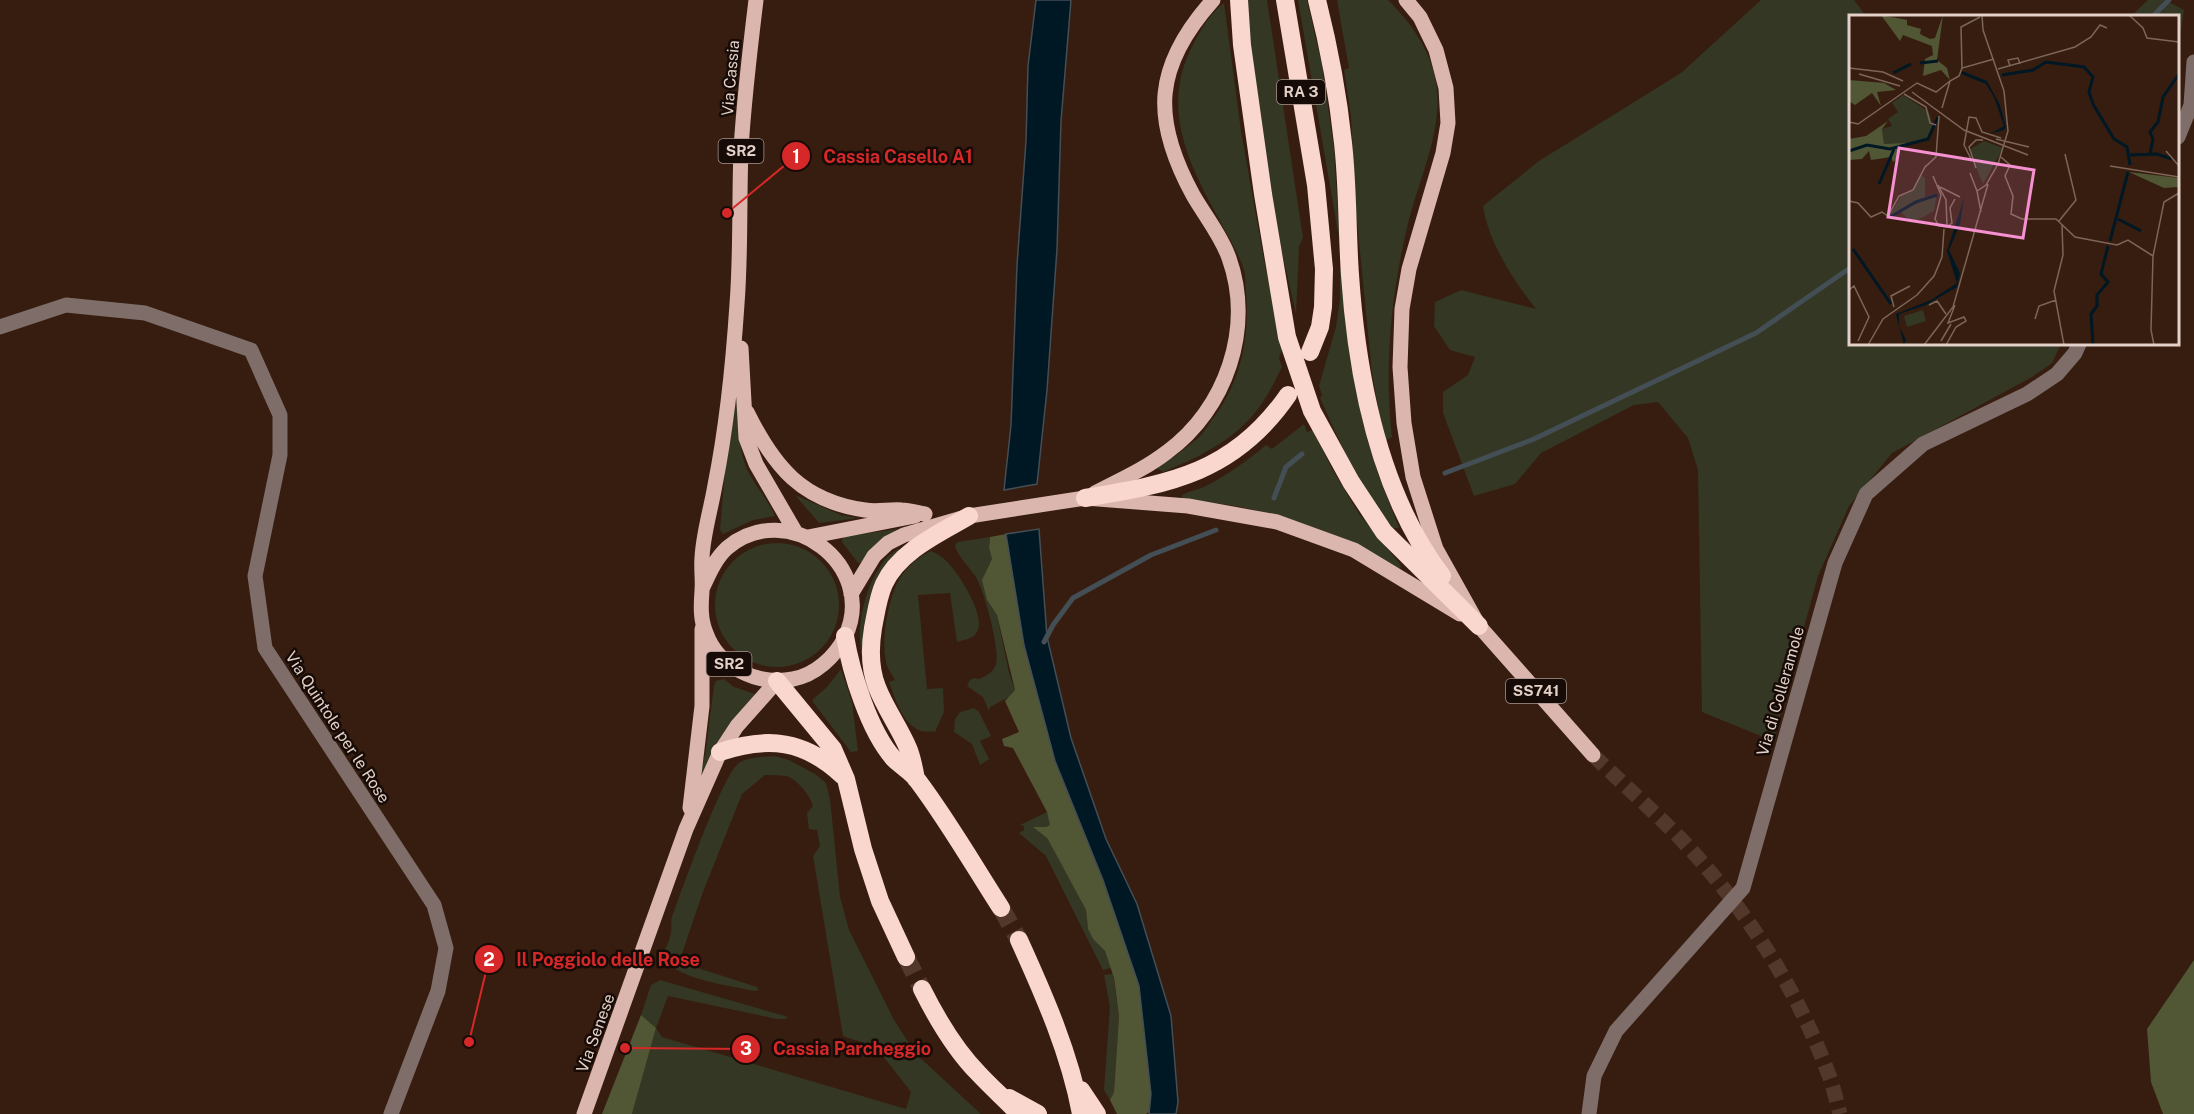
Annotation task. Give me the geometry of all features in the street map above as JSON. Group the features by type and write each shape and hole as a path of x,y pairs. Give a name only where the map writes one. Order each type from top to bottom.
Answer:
{"highway":[{"path":"1239,0 1242,45 1263,194 1287,337 1312,411 1351,482 1384,532 1479,626"},
{"name":"RA 3","path":"1285,0 1316,185 1324,269 1321,317 1310,352"},
{"path":"1317,0 1327,40 1343,143 1356,346 1371,424 1402,510 1424,553 1479,626"},
{"path":"1085,498 1147,488 1205,469 1229,455 1252,437 1274,415 1288,395"},
{"path":"916,778 908,749 876,685 872,637 877,606 884,584 901,561 917,548 969,516"},
{"path":"846,636 849,661 859,691 893,758 916,778 1001,908"},
{"path":"777,681 833,749 846,779 871,875 889,922 906,957"},
{"path":"720,752 741,745 764,742 788,744 810,751 829,763 846,779"},
{"path":"1018,940 1048,1008 1075,1081 1081,1114"},
{"path":"922,989 935,1016 955,1045 978,1073 1019,1114"},
{"path":"1075,1081 1096,1114"},
{"path":"1002,1095 1038,1114"}],"main road":[{"name":"Via Cassia","path":"702,589 712,566 728,548 748,536 772,531 802,535 821,545 837,560 847,580 852,611 846,636 825,663 800,677 777,681 751,677 729,664 711,645 702,620 701,605 702,557 726,427 737,303 741,147 756,0"},
{"path":"1085,498 1137,472 1167,452 1193,429 1214,402 1235,349 1238,298 1229,257 1193,194 1173,150 1166,124 1164,99 1170,67 1182,40 1213,0"},
{"path":"1406,0 1420,17 1436,50 1446,88 1448,123 1443,153 1409,269 1402,309 1400,367 1404,423 1413,477 1436,549 1479,626"},
{"name":"Via Cassia","path":"737,303 746,438 756,464 802,535"},
{"path":"745,409 759,437 777,464 803,487 833,504 868,511 905,510 925,514 969,516"},
{"path":"851,594 874,556 888,543 922,528 969,516 1085,498 1188,507 1277,522 1354,550 1479,626"},
{"path":"802,535 925,514"},
{"name":"Via Senese","path":"686,829 702,706 702,620"},
{"name":"SS741","path":"1479,626 1593,755"},
{"name":"Via Senese","path":"584,1114 686,829 720,752 738,726 777,681"}],"street":[{"path":"2179,135 2191,105 2194,62"},
{"name":"Via Quintole per le Rose","path":"0,327 66,305 145,313 251,350 280,415 280,455 255,576 265,648 434,905 447,948 438,991 391,1114"},
{"name":"Via di Colleramole","path":"1589,1114 1594,1076 1616,1031 1743,888 1835,563 1866,494 1923,444 2027,394 2057,374 2075,353 2079,345"}],"green space":[{"path":"1246,0 1267,0 1303,238 1299,246 1296,314 1276,226 1261,144"},
{"path":"1298,0 1307,0 1322,65 1334,149 1340,244"},
{"path":"1337,0 1388,0 1418,37 1429,58 1436,82 1438,100 1434,136 1408,224 1393,303 1389,357 1392,437 1386,440 1383,435 1372,373 1356,211 1351,116 1344,70 1349,68"},
{"path":"1761,0 1854,0 1865,15 1849,15 1849,345 2061,345 2052,363 2032,377 1892,453 1849,506 1818,576 1773,741 1702,712 1698,470 1688,438 1658,402 1634,405 1541,453 1515,484 1474,496 1443,413 1443,392 1468,375 1475,357 1450,350 1434,326 1435,302 1461,290 1536,309 1519,286 1496,247 1483,206 1539,161 1681,73"},
{"path":"2148,0 2165,0 2184,10 2179,43 2179,15 2132,15"},
{"path":"1224,3 1241,131 1264,260 1283,347 1279,358 1282,367 1255,413 1232,435 1206,452 1163,472 1157,468 1199,437 1221,407 1236,376 1244,344 1247,310 1244,270 1190,160 1179,118 1178,96 1182,74 1190,51 1200,31"},
{"path":"1340,267 1342,267 1350,347 1363,424 1378,474 1399,528 1393,528 1381,514 1361,482 1320,398 1322,395 1319,386 1336,327 1340,299"},
{"path":"736,339 736,385 741,451 748,471 775,516 753,520 723,534 720,530"},
{"path":"1304,424 1307,432 1313,430 1331,467 1359,514 1400,564 1401,567 1398,569 1320,530 1294,521 1241,507 1182,500 1182,495 1221,478 1266,445 1272,449"},
{"path":"795,495 841,515 858,518 819,523"},
{"path":"898,529 859,564 842,542 846,536"},
{"path":"1006,534 1024,645 1055,761 1103,881 1139,986 1151,1094 1149,1112 1146,1114 1117,1114 1110,1100 1114,1092 1119,1016 1114,978 1105,951 1093,939 1088,929 1086,910 1047,838 1033,827 1050,825 1047,812 1013,748 1004,746 1002,739 1019,732 1005,701 1015,690 997,615 987,600 982,580 992,559 989,548 990,537"},
{"path":"990,537 989,548 992,559 987,600 997,615 1009,673 1015,690 1009,697 990,707 989,711 983,697 967,686 970,680 984,677 995,667 997,657 994,635 978,581 955,546 957,542"},
{"path":"777,543 801,548 821,561 834,581 839,605 834,629 821,649 801,662 777,667 753,662 733,649 720,629 715,605 720,581 733,561 753,548"},
{"path":"898,549 900,550 863,660 861,622 871,582 887,558"},
{"path":"931,551 949,563 962,582 974,604 979,625 973,636 957,642 950,593 918,595 927,689 943,688 944,712 935,732 914,728 904,717 889,682 895,680 888,668 884,648 886,622 896,586 910,566"},
{"path":"841,669 852,702 858,751 851,752 813,702 813,699 827,687"},
{"path":"724,679 734,687 758,695 695,792 705,755 714,686 716,681"},
{"path":"974,708 979,712 991,736 980,741 989,759 980,765 972,744 954,732 955,719 960,712"},
{"path":"775,756 789,760 815,774 826,783 830,799 840,897 849,930 894,1020 916,1054 981,1114 632,1114 656,1028 662,1037 906,1109 911,1092 876,1047 843,1036 813,856 820,846 817,830 809,829 807,813 813,806 809,797 794,780 783,776 765,775 742,794 703,892 679,962 757,987 759,990 717,984 689,976 668,963 661,954 668,943 671,920 702,836 732,772 743,761"},
{"path":"1047,812 1051,825 1034,827 1047,838 1057,855 1086,910 1088,929 1093,939 1105,951 1111,968 1103,970 1046,856 1019,833 1024,830 1024,826 1020,825"},
{"path":"2194,960 2194,1114 2163,1114 2151,1082 2147,1029"},
{"path":"1113,974 1119,1016 1114,1092 1110,1100 1104,1090 1110,1007 1104,975"},
{"path":"660,980 788,1017 777,1019 668,996 656,1028 641,1015 651,985"},
{"path":"641,1015 656,1028 632,1114 602,1114"}],"water":[{"path":"1036,0 1071,0 1061,121 1057,249 1047,390 1037,484 1004,490 1011,425 1028,66"},
{"path":"1039,529 1047,637 1071,738 1106,839 1137,904 1171,1016 1178,1102 1176,1114 1149,1114 1151,1094 1139,986 1103,880 1055,761 1024,645 1006,534"}],"waterway":[{"path":"2154,15 2169,0"},
{"path":"1445,473 1534,439 1756,333 1849,269"},
{"path":"1274,498 1286,467 1302,454"},
{"path":"1044,642 1053,625 1073,598 1151,555 1216,530"}],"tunnel":[{"path":"1593,755 1702,862 1765,946 1814,1038 1833,1086 1840,1114"},
{"path":"1001,908 1019,940"},
{"path":"906,957 922,989"}],"place":[{"name":"Cassia Casello A1","path":"727,213"},
{"name":"Il Poggiolo delle Rose","path":"469,1042"},
{"name":"Cassia Parcheggio","path":"625,1048"}]}
